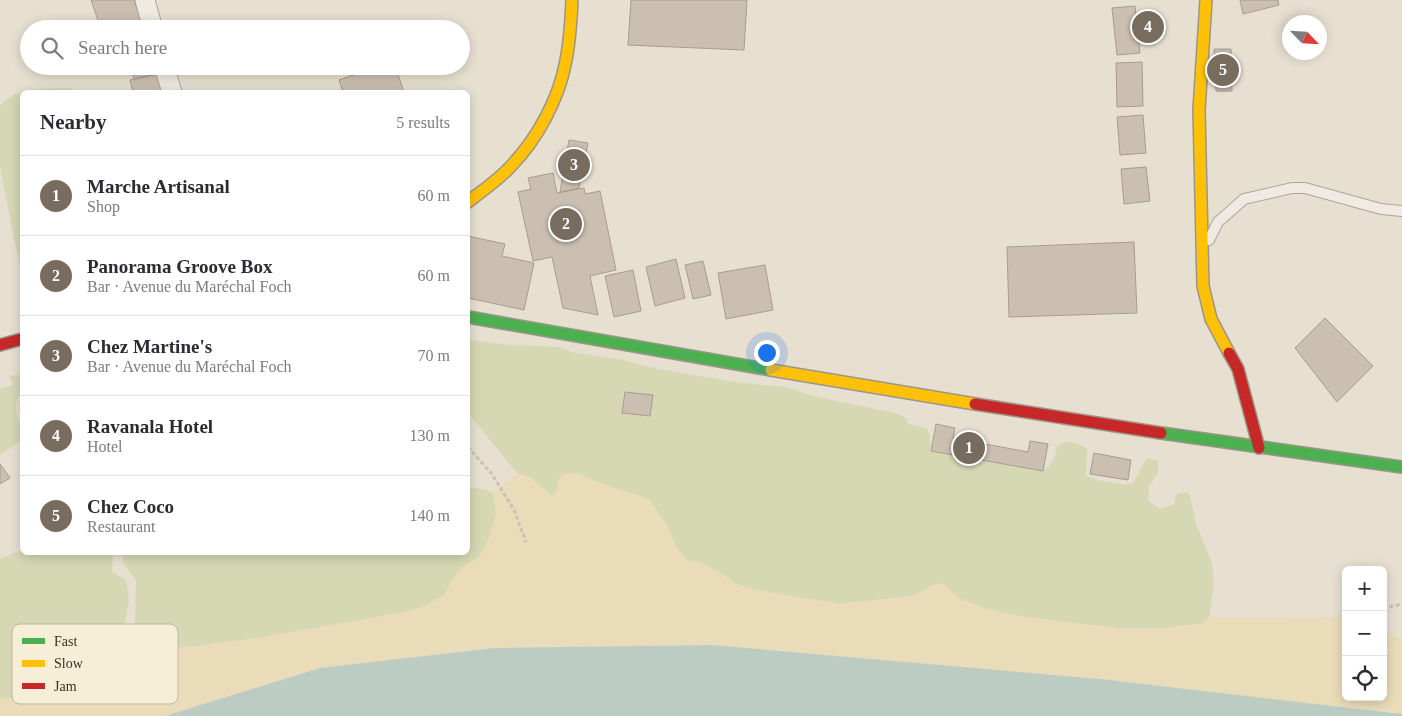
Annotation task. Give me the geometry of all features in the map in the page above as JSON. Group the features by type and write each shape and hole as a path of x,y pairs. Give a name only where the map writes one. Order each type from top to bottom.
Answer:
{"main road":[{"path":"470,200 512,166 543,125 565,67 569,44 572,0"},
{"path":"1206,0 1198,110 1203,286 1211,318 1238,369 1258,448"},
{"path":"470,318 926,397 1258,448 1402,467"},
{"path":"0,345 20,340"}],"street":[{"path":"145,0 151,20"},
{"path":"167,75 171,90"}],"lane":[{"path":"1202,254 1218,222 1244,199 1292,188 1305,188 1381,209 1402,211"}],"path":[{"path":"470,449 492,474 514,510 526,542"},
{"path":"1387,607 1402,604"}],"green space":[{"path":"70,88 74,90 32,90 42,89"},
{"path":"20,93 20,264 0,166 0,106"},
{"path":"470,340 511,345 559,347 572,352 624,360 649,367 693,375 742,383 787,387 813,396 899,414 906,418 908,424 926,428 930,435 931,451 1043,471 1052,463 1057,447 1060,444 1064,442 1077,443 1087,449 1086,475 1090,477 1123,484 1133,483 1147,458 1158,461 1158,473 1149,486 1148,501 1160,509 1175,504 1175,498 1178,493 1188,493 1190,495 1196,524 1212,563 1214,585 1209,618 1201,624 1167,628 1124,629 1024,617 984,608 960,599 944,585 937,583 912,596 839,604 757,590 736,584 701,563 686,560 675,545 667,526 649,499 607,486 578,473 552,496 531,478 517,473 470,415"},
{"path":"20,375 20,394 16,406 20,427 20,441 0,455 0,389 13,385 9,376"},
{"path":"470,489 485,489 493,493 496,514 490,536 479,557 463,567 453,579 445,594 427,605 410,611 252,639 178,648 178,624 135,623 136,580 124,564 122,555 470,555"},
{"path":"20,551 20,555 113,555 112,572 126,580 129,599 125,624 12,624 12,698 0,699 0,559"}],"sand":[{"path":"517,473 531,478 552,496 556,493 558,480 565,474 578,473 607,486 649,499 668,526 675,545 686,560 701,563 736,584 757,590 839,604 912,596 937,583 944,585 960,599 984,608 1024,617 1124,629 1167,628 1201,624 1209,618 1342,617 1342,701 1387,701 1387,633 1402,639 1402,714 1100,679 712,645 494,648 320,668 165,716 0,716 0,699 12,698 12,704 178,704 178,648 252,639 410,611 427,605 445,594 463,566 479,557 490,536 496,514 493,493"}],"shaded area":[{"path":"712,645 1100,679 1402,714 1402,716 165,716 320,668 494,648"}],"building":[{"path":"91,0 134,0 141,20 98,20"},
{"path":"631,0 747,0 744,50 628,45"},
{"path":"1240,0 1278,0 1279,5 1243,14"},
{"path":"1135,6 1140,53 1117,55 1112,8"},
{"path":"1214,49 1231,49 1232,91 1216,91"},
{"path":"1142,62 1143,106 1117,107 1116,63"},
{"path":"133,75 151,75 134,79"},
{"path":"159,75 163,90 132,90 130,80"},
{"path":"353,75 398,75 403,90 342,90 339,80"},
{"path":"1143,115 1146,153 1120,155 1117,117"},
{"path":"569,140 588,143 579,188 560,192"},
{"path":"1146,167 1150,201 1124,204 1121,169"},
{"path":"553,173 557,193 584,188 585,194 600,191 616,270 590,276 598,315 563,308 552,257 533,261 518,192 531,189 528,178"},
{"path":"470,236 505,244 502,256 534,263 524,310 470,298"},
{"path":"1134,242 1137,313 1009,317 1007,247"},
{"path":"676,259 685,298 655,306 646,267"},
{"path":"703,261 711,295 693,299 685,265"},
{"path":"765,265 773,310 726,319 718,273"},
{"path":"633,270 641,311 614,317 605,276"},
{"path":"1325,318 1373,366 1337,402 1295,348"},
{"path":"625,392 653,395 650,416 622,413"},
{"path":"936,424 955,428 953,438 1028,452 1030,441 1048,444 1043,471 931,451"},
{"path":"1094,453 1131,460 1128,480 1090,474"},
{"path":"0,464 10,478 0,484"}],"traffic: fast":[{"path":"470,317 771,370"},
{"path":"1161,433 1402,467"}],"traffic: slow":[{"path":"470,200 508,170 521,155 538,131 552,105 565,65 571,24 572,0"},
{"path":"1206,0 1199,110 1203,286 1211,319 1229,353"},
{"path":"771,370 975,404"}],"traffic: jam":[{"path":"0,345 20,340"},
{"path":"1229,353 1238,369 1259,448"},
{"path":"975,404 1161,433"}],"place":[{"name":"Ravanala Hotel","path":"1148,27"},
{"name":"Chez Coco","path":"1223,70"},
{"name":"Chez Martine's","path":"574,165"},
{"name":"Panorama Groove Box","path":"566,224"},
{"name":"Marche Artisanal","path":"969,448"}]}
